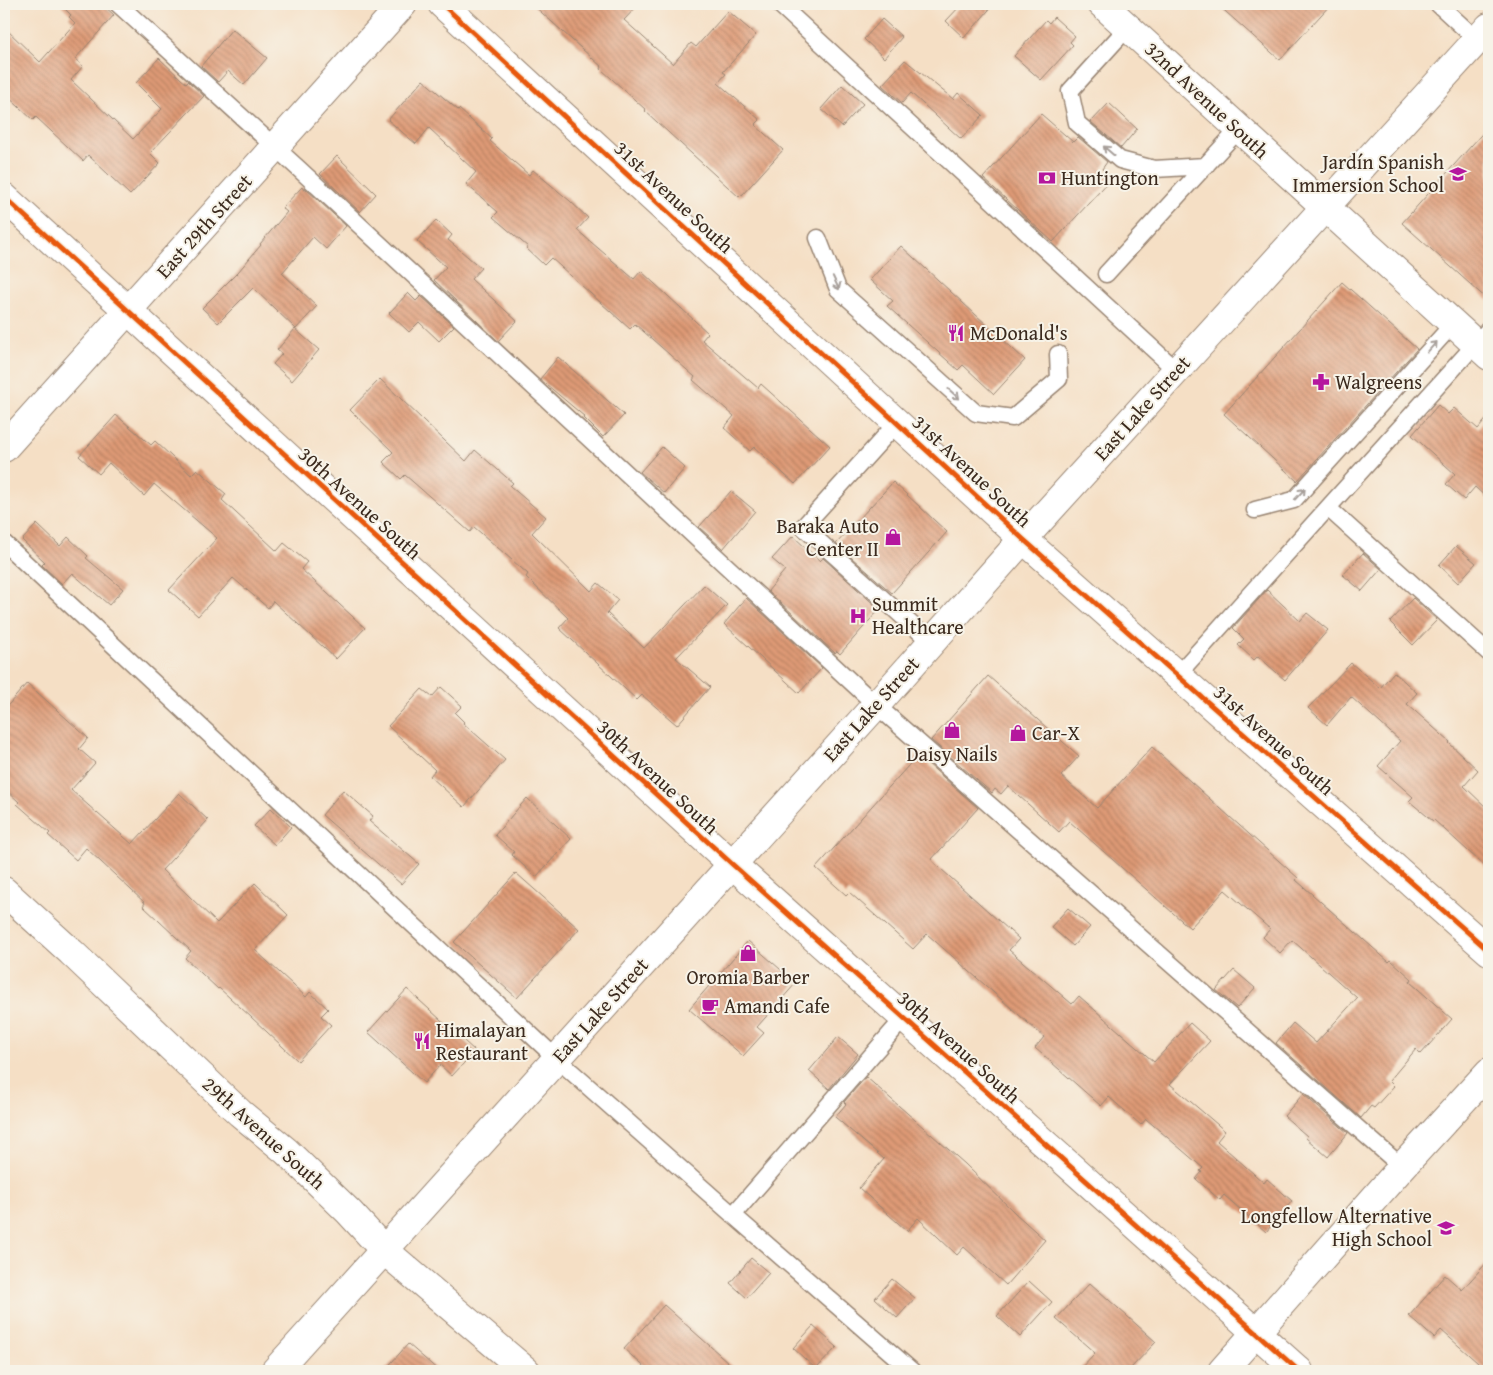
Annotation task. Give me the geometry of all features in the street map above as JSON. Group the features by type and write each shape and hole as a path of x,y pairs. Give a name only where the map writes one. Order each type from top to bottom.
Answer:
{"street":[{"name":"East 29th Street","path":"4,448 403,4"},
{"name":"31st Avenue South","path":"442,4 1023,539 1178,674 1489,951"},
{"name":"32nd Avenue South","path":"1102,4 1453,324 1485,343"},
{"name":"East Lake Street","path":"286,1368 385,1251 556,1059 876,705 1023,539 1483,34"},
{"name":"30th Avenue South","path":"4,197 732,864 1299,1371"},
{"name":"29th Avenue South","path":"4,891 240,1113 286,1151 349,1212 385,1251 526,1371"},
{"path":"1222,1371 1402,1167 1489,1072"}],"lane":[{"path":"118,4 876,705 1402,1167"},
{"path":"779,4 1177,371"},
{"path":"1438,4 1483,34"},
{"path":"1128,27 1070,91 1076,123 1120,160 1154,170 1206,166"},
{"path":"1106,274 1239,129"},
{"path":"818,238 838,289 976,413 1013,418 1059,379 1058,354"},
{"path":"1255,510 1294,500 1453,324"},
{"path":"1178,674 1328,508 1485,343"},
{"path":"897,423 803,527 931,642"},
{"path":"1328,508 1489,653"},
{"path":"4,543 556,1059 912,1371"},
{"path":"733,1215 904,1018"}],"building":[{"path":"60,4 102,4 114,15 75,59 83,66 71,80 133,139 162,109 136,83 159,58 181,79 186,83 188,81 204,96 150,153 160,163 130,195 88,155 83,161 36,117 33,120 4,93 4,27 40,62 75,23 69,17 71,15"},
{"path":"532,4 639,4 624,20 673,64 691,43 696,47 728,11 756,35 723,72 726,74 718,83 760,120 755,125 783,150 739,197 645,111 601,69 602,67"},
{"path":"962,4 994,4 964,38 946,21"},
{"path":"1217,4 1331,4 1280,60"},
{"path":"1054,17 1075,36 1070,42 1073,45 1041,80 1014,56 1046,20 1049,23"},
{"path":"882,19 902,37 884,58 864,39"},
{"path":"232,29 267,58 244,85 228,71 218,82 201,66"},
{"path":"905,60 953,99 958,93 983,115 961,139 911,93 902,103 882,85"},
{"path":"423,80 459,109 492,139 490,141 529,175 533,170 588,218 577,230 634,279 641,271 708,333 702,340 758,388 761,384 830,446 795,484 754,447 750,451 724,428 734,416 693,380 695,377 635,324 630,329 551,258 544,265 526,248 528,247 493,217 498,212 466,184 476,172 429,128 416,144 388,120"},
{"path":"842,85 863,104 842,127 821,109"},
{"path":"1109,103 1137,129 1121,148 1091,122"},
{"name":"Huntington","path":"1041,114 1073,142 1078,137 1107,162 1102,169 1112,178 1053,242 983,178"},
{"path":"1489,126 1489,301 1402,223"},
{"path":"337,156 376,194 360,212 320,174"},
{"path":"302,187 346,226 326,249 313,237 282,273 317,306 296,329 253,288 218,323 202,308 238,272 261,245 287,212 282,208"},
{"path":"436,220 452,235 448,240 481,268 471,279 517,321 498,341 434,280 446,267 417,241"},
{"name":"McDonald's","path":"901,246 1025,360 994,394 963,365 958,370 887,306 893,301 870,280"},
{"name":"Walgreens","path":"1342,282 1417,349 1297,481 1224,414"},
{"path":"408,293 416,301 421,296 454,326 439,341 419,322 409,332 389,313"},
{"path":"295,329 319,350 292,381 273,364 282,354 277,350"},
{"path":"558,357 624,415 603,437 585,417 540,379"},
{"path":"380,379 466,461 475,450 513,483 510,486 546,517 532,533 591,591 598,583 618,600 607,613 644,648 704,585 727,605 676,658 710,687 677,725 642,695 637,700 559,628 568,618 526,577 528,574 474,527 470,532 405,475 401,479 383,462 393,452 350,410"},
{"path":"1438,405 1448,414 1454,408 1478,429 1489,416 1489,500 1475,487 1464,500 1446,484 1455,474 1412,435"},
{"path":"116,415 151,445 155,441 191,475 197,469 226,494 222,500 277,551 284,543 307,562 301,569 365,628 336,659 273,601 268,608 233,578 198,616 169,590 217,538 154,484 144,496 109,463 99,474 79,456"},
{"path":"662,447 685,468 664,493 640,472"},
{"name":"Baraka Auto Center II","path":"893,482 947,532 892,593 836,544"},
{"path":"731,491 755,511 723,549 699,527"},
{"path":"37,524 60,546 68,537 88,556 86,558 123,589 109,605 72,573 62,584 42,565 45,562 22,540"},
{"path":"793,536 820,561 823,558 878,608 877,612 840,654 837,651 835,653 768,591 785,570 772,559"},
{"path":"1456,546 1476,563 1458,583 1439,565"},
{"path":"1363,553 1381,569 1362,591 1343,575"},
{"path":"1267,590 1300,621 1307,613 1328,630 1285,680 1258,656 1254,660 1238,645 1244,639 1233,628"},
{"path":"746,598 822,668 799,693 724,624"},
{"path":"1413,598 1437,620 1413,645 1390,622"},
{"path":"1351,663 1380,688 1394,672 1417,693 1407,704 1478,770 1464,786 1489,810 1489,870 1434,820 1409,801 1413,797 1378,766 1400,741 1351,697 1327,725 1308,708"},
{"path":"988,676 1079,756 1061,776 1097,808 1152,747 1298,878 1296,880 1389,962 1391,960 1412,979 1410,982 1452,1019 1421,1054 1416,1049 1389,1081 1394,1086 1374,1108 1371,1106 1361,1118 1276,1043 1293,1023 1316,1043 1357,998 1292,940 1280,953 1263,937 1270,929 1225,890 1190,928 1069,821 1059,832 1008,786 1001,794 995,789 992,793 931,740"},
{"path":"27,683 88,738 79,749 95,763 71,790 132,844 179,793 208,820 162,870 217,923 255,883 288,915 255,950 306,997 310,992 328,1009 321,1016 331,1025 298,1061 185,958 191,951 143,906 145,903 86,848 76,860 48,835 50,833 17,804 19,802 4,788 4,710"},
{"path":"441,687 462,706 455,713 463,723 505,760 464,807 430,776 435,770 388,726 422,689 432,697"},
{"path":"918,755 978,808 931,860 1019,939 1009,950 1072,1004 1079,996 1154,1062 1190,1023 1210,1041 1170,1084 1225,1131 1217,1141 1264,1183 1267,1179 1292,1201 1266,1232 1224,1195 1220,1200 1196,1179 1203,1168 1146,1119 1141,1125 1109,1097 1101,1106 1035,1048 1044,1037 927,934 913,949 849,892 846,895 816,868"},
{"path":"343,790 373,816 369,821 419,864 401,884 322,815"},
{"path":"527,798 571,839 536,877 512,855 514,852 495,835"},
{"path":"271,808 291,827 275,845 254,826"},
{"path":"516,873 579,929 517,998 454,942"},
{"path":"1068,908 1090,927 1073,946 1051,927"},
{"path":"748,941 796,983 757,1027 764,1033 743,1056 689,1009"},
{"path":"1234,970 1255,988 1237,1008 1216,990"},
{"name":"Himalayan Restaurant","path":"407,989 475,1051 452,1076 440,1065 424,1083 368,1032"},
{"path":"838,1037 858,1054 829,1089 809,1071"},
{"path":"866,1077 965,1164 1045,1240 1006,1285 964,1247 957,1255 918,1218 907,1231 859,1188 884,1159 835,1117 846,1104 844,1102"},
{"path":"1303,1094 1348,1133 1328,1157 1284,1116"},
{"path":"751,1258 769,1273 747,1298 730,1283"},
{"path":"1489,1260 1489,1371 1487,1371 1441,1330 1434,1338 1409,1316 1445,1275 1462,1290"},
{"path":"892,1279 915,1298 897,1318 875,1298"},
{"path":"1029,1281 1052,1302 1020,1337 997,1316"},
{"path":"1090,1283 1156,1342 1128,1371 1078,1371 1095,1353 1056,1319"},
{"path":"664,1305 738,1371 649,1371 624,1349"},
{"path":"813,1326 837,1347 816,1369 793,1348"},
{"path":"408,1344 439,1371 384,1371"}],"cycle path":[{"path":"442,4 1023,539 1489,951"},
{"path":"4,197 732,864 1299,1371"}],"place":[{"name":"Jardín Spanish Immersion School","path":"1458,174"},
{"name":"Huntington","path":"1047,178"},
{"name":"McDonald's","path":"956,333"},
{"name":"Walgreens","path":"1321,382"},
{"name":"Baraka Auto Center II","path":"893,537"},
{"name":"Summit Healthcare","path":"858,616"},
{"name":"Daisy Nails","path":"952,730"},
{"name":"Car-X","path":"1018,733"},
{"name":"Oromia Barber","path":"748,953"},
{"name":"Amandi Cafe","path":"710,1006"},
{"name":"Himalayan Restaurant","path":"422,1041"},
{"name":"Longfellow Alternative High School","path":"1446,1228"}]}
